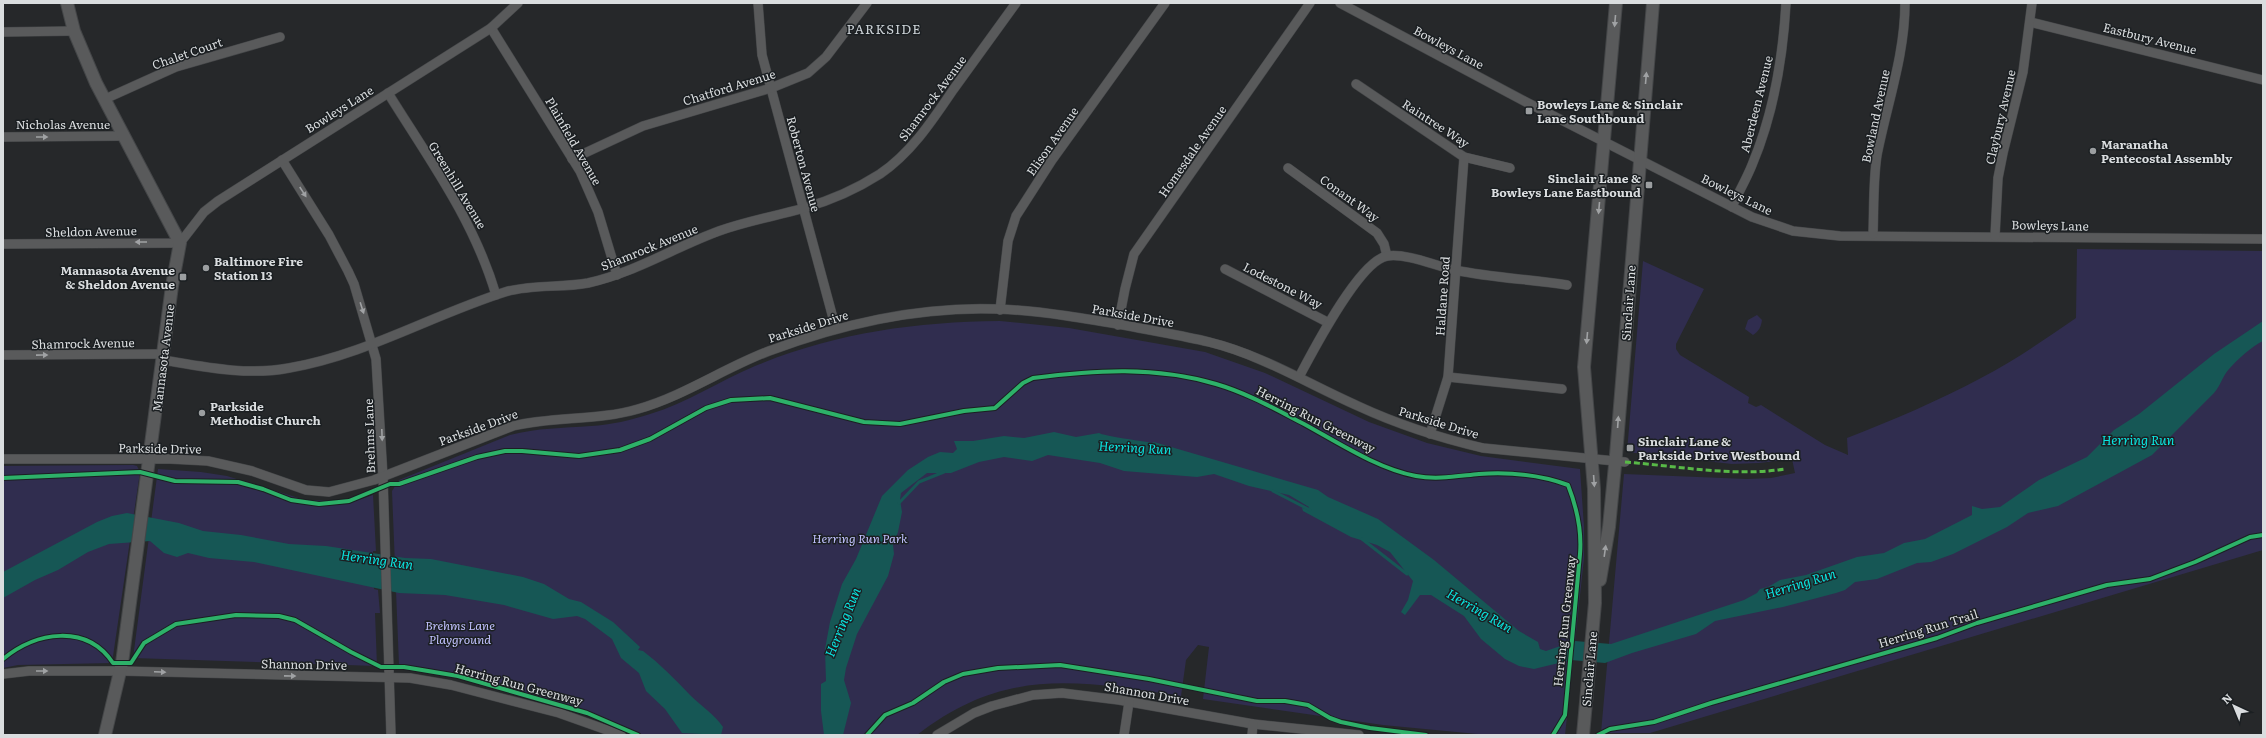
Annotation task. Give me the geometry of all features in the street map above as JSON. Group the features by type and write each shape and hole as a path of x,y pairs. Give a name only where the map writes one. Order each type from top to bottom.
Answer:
{"main road":[{"path":"67,3 74,31 96,83 180,243"},
{"name":"Sinclair Lane","path":"1595,603 1595,509 1584,367 1616,3"},
{"name":"Sinclair Lane","path":"1583,735 1595,603 1620,461 1639,158 1653,3"},
{"name":"Mannasota Avenue","path":"105,735 121,671 180,243"}],"street":[{"name":"Bowleys Lane","path":"180,243 204,212 218,201 491,28 518,3"},
{"name":"Roberton Avenue","path":"758,3 762,55 836,329"},
{"name":"Chatford Avenue","path":"572,159 643,126 771,88 815,68 867,3"},
{"name":"Shamrock Avenue","path":"3,355 164,357 224,370 262,371 313,364 373,344 496,295 517,289 585,283 617,275 717,231 738,224 804,208 868,181 880,174 916,142 1016,3"},
{"name":"Elison Avenue","path":"1000,310 1007,246 1016,216 1052,160 1165,3"},
{"name":"Homesdale Avenue","path":"1118,325 1131,261 1138,248 1310,3"},
{"name":"Bowleys Lane","path":"1340,3 1732,207 1752,217 1793,231 1835,236 1873,234 2161,239 2263,238"},
{"name":"Aberdeen Avenue","path":"1732,207 1752,166 1770,107 1780,66 1786,3"},
{"name":"Bowland Avenue","path":"1873,234 1877,157 1901,52 1905,27 1905,3"},
{"name":"Claybury Avenue","path":"1995,236 1996,197 2000,165 2023,72 2032,3"},
{"name":"Eastbury Avenue","path":"2030,22 2263,80"},
{"name":"Plainfield Avenue","path":"491,28 572,159 588,188 598,212 617,275"},
{"path":"3,32 74,31"},
{"name":"Chalet Court","path":"105,99 176,67 280,37"},
{"name":"Raintree Way","path":"1356,84 1464,157 1510,168"},
{"name":"Greenhill Avenue","path":"388,93 465,217 488,268 496,295"},
{"name":"Nicholas Avenue","path":"3,137 123,136"},
{"name":"Haldane Road","path":"1430,434 1448,377 1464,157"},
{"name":"Brehms Lane","path":"282,160 326,229 348,271 373,344 378,373 383,477 391,735"},
{"name":"Conant Way","path":"1288,168 1377,233 1384,244 1386,256"},
{"name":"Sheldon Avenue","path":"3,244 180,243"},
{"path":"1299,377 1329,323 1354,285 1373,265 1386,256 1402,256 1456,270 1567,285"},
{"name":"Lodestone Way","path":"1225,269 1329,323"},
{"name":"Parkside Drive","path":"3,459 189,459 222,464 252,471 294,486 319,491 355,487 513,426 534,421 608,415 640,408 677,394 768,351 836,329 892,317 932,312 1000,310 1043,313 1207,341 1256,357 1357,406 1430,434 1483,448 1620,461"},
{"path":"1448,377 1562,389"},
{"name":"Shannon Drive","path":"3,674 29,671 121,671 389,677 430,681 480,692 559,713 621,735"},
{"name":"Shannon Drive","path":"937,735 974,713 1033,695 1075,693 1253,724 1359,735"},
{"path":"1124,735 1129,702"},
{"path":"1252,735 1253,724"}],"green space":[{"path":"2077,249 2263,251 2263,550 1650,733 1601,733 1624,474 1747,479 1771,478 1795,473 1792,459 1759,463 1732,464 1627,452 1643,261 1704,289 1676,344 1676,349 1680,355 1749,397 1748,403 1756,407 1761,405 1825,445 1848,455 1847,438 1915,410 1981,378 2041,342 2076,318"},
{"path":"1757,315 1762,322 1758,330 1753,335 1745,329 1748,320"},
{"name":"Herring Run Park","path":"1000,321 1069,328 1205,352 1265,373 1369,422 1427,443 1481,456 1580,469 1584,527 1584,558 1565,735 1488,735 1383,725 1203,699 1209,647 1198,645 1186,660 1181,696 1109,686 1076,684 1044,684 1012,688 981,698 950,713 917,735 633,735 591,712 570,705 433,669 399,665 392,491 399,480 510,435 540,430 606,425 650,414 677,404 755,366 815,345 905,327"},
{"path":"3,466 137,466 140,472 112,663 18,665 3,668"},
{"path":"158,469 201,472 227,476 305,500 355,501 373,495 376,551 373,551 374,589 378,590 380,613 375,613 377,666 133,658"}],"water":[{"name":"Herring Run","path":"2263,321 2263,341 2232,365 2214,393 2152,455 2058,506 2028,513 2007,527 1953,554 1931,562 1917,563 1877,579 1855,582 1845,590 1836,593 1783,607 1715,621 1696,634 1632,653 1605,663 1571,660 1534,669 1519,666 1505,659 1481,639 1464,616 1431,595 1420,595 1405,615 1401,612 1408,600 1413,581 1390,552 1377,545 1351,537 1303,511 1302,508 1308,509 1309,507 1289,495 1249,486 1214,474 1197,477 1124,471 1100,463 1048,455 1032,461 1004,457 979,462 951,473 927,473 901,493 900,500 902,512 898,532 893,545 894,554 888,576 857,634 846,668 844,680 851,703 843,735 824,735 821,711 821,684 826,681 825,649 830,622 842,584 856,559 882,496 908,470 928,457 940,452 953,453 957,449 954,441 973,441 1004,436 1024,438 1054,432 1076,437 1099,433 1108,436 1152,443 1154,442 1318,490 1328,497 1378,519 1434,560 1519,631 1538,642 1540,649 1546,651 1575,641 1611,644 1744,600 1757,593 1760,589 1768,587 1780,580 1806,575 1857,557 1884,553 1904,543 1925,539 1972,515 1972,506 1982,509 2000,507 2039,480 2087,457 2114,430 2139,414 2214,354"},
{"name":"Herring Run","path":"127,513 179,523 203,531 241,535 289,544 326,546 405,558 431,559 523,577 544,584 569,599 581,602 613,622 640,647 638,650 643,651 655,661 716,718 723,727 721,735 682,733 665,709 646,691 639,673 621,658 612,639 585,619 577,616 553,619 504,605 445,595 399,593 254,562 209,558 188,553 177,557 164,553 150,541 109,544 88,552 58,570 35,580 3,598 3,572 97,522 112,516"}],"waterway":[{"name":"Herring Run","path":"899,503 919,482 944,472"},
{"name":"Herring Run","path":"1273,491 1310,510"},
{"name":"Herring Run","path":"1362,539 1407,574"}],"marked path":[{"path":"1625,462 1705,470 1746,472 1785,469"}],"cycle path":[{"name":"Herring Run Greenway","path":"3,478 140,472 175,481 238,482 263,489 291,500 319,504 349,501 390,484 399,484 477,457 505,451 579,456 620,450 650,439 706,408 731,400 770,398 864,422 900,424 964,411 995,408 1023,383 1033,378 1079,373 1125,371 1170,374 1193,378 1239,392 1304,424 1358,454 1387,467 1416,476 1432,478 1490,473 1513,474 1547,479 1568,485 1578,519 1580,554 1565,715 1553,735"},
{"name":"Herring Run Trail","path":"1598,735 1610,729 1654,722 1711,703 1937,638 1977,623 2107,585 2150,579 2195,562 2250,537 2263,535"},
{"name":"Herring Run Greenway","path":"3,659 30,643 45,638 60,636 75,637 89,642 102,650 113,663 131,663 144,643 176,624 236,615 279,616 295,620 351,652 381,667 404,667 458,676 587,713 638,735"},
{"path":"867,735 885,715 913,703 944,682 963,674 998,668 1060,665 1149,679 1257,701 1285,701 1308,705 1330,718 1341,722 1370,728 1426,735"}],"place":[{"name":"Bowleys Lane & Sinclair Lane Southbound","path":"1529,111"},
{"name":"Maranatha Pentecostal Assembly","path":"2093,151"},
{"name":"Sinclair Lane & Bowleys Lane Eastbound","path":"1649,185"},
{"name":"Baltimore Fire Station 13","path":"206,268"},
{"name":"Mannasota Avenue & Sheldon Avenue","path":"183,277"},
{"name":"Parkside Methodist Church","path":"202,413"},
{"name":"Sinclair Lane & Parkside Drive Westbound","path":"1630,448"}],"district":[{"name":"PARKSIDE","path":"884,28"}],"park label":[{"name":"Brehms Lane Playground","path":"460,632"}]}
